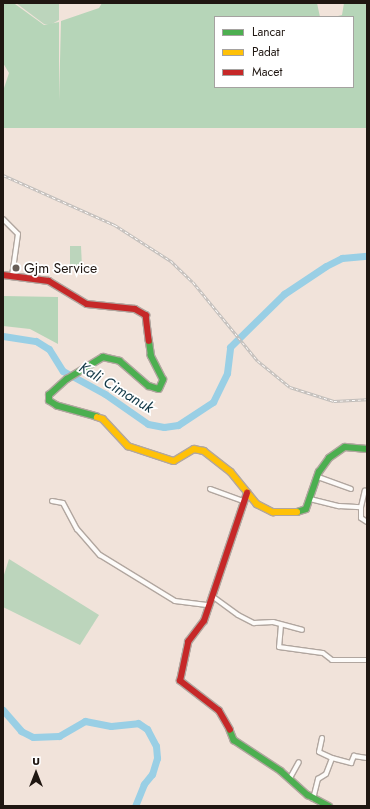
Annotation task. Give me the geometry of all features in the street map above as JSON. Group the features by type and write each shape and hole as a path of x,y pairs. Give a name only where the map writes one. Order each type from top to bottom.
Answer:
{"main road":[{"path":"3,275 49,281 90,305 143,312 148,323 151,356 163,383 155,389 113,358 103,357 88,364 67,379 50,392 48,398 52,403 103,419 124,444 162,458 174,460 194,449 204,451 231,472 257,504 284,514 303,512 325,462 341,449 367,449"},
{"path":"247,493 212,596 207,605 204,621 188,642 180,681 219,711 227,722 234,740 290,778 313,799 329,806"}],"street":[{"path":"3,219 18,234 12,276"},
{"path":"318,477 351,489"},
{"path":"210,489 245,502"},
{"path":"365,490 361,507 361,518 367,522"},
{"path":"310,499 338,506 361,507"},
{"path":"52,501 63,503 83,537 100,555 175,601 207,605"},
{"path":"76,535 83,537"},
{"path":"212,596 250,621 281,625 302,630"},
{"path":"281,625 279,647 323,653 334,660 367,660"},
{"path":"322,738 319,752 332,758 351,763 354,756 367,758"},
{"path":"313,799 318,779 326,774 332,758"},
{"path":"290,778 299,762"}],"green space":[{"path":"3,3 15,4 44,25 59,22 59,101 61,21 99,8 102,3 317,3 320,16 214,16 214,88 354,88 354,16 338,16 342,15 344,3 367,3 367,128 3,128 3,91 9,73 3,63"},
{"path":"16,3 59,3 59,20 50,25 44,24"},
{"path":"70,246 81,246 82,267 70,267"},
{"path":"3,296 58,297 58,344 30,329 3,326"},
{"path":"9,559 99,615 80,645 3,607 3,578"}],"waterway":[{"name":"Kali Cimanuk","path":"3,336 36,341 49,349 63,371 105,394 148,424 164,427 178,425 213,402 227,373 230,347 284,294 326,266 342,258 367,256"},
{"name":"Kali Cimanuk","path":"3,710 21,731 33,737 59,736 85,721 111,726 138,723 147,729 156,746 157,758 152,774 144,784 135,806"}],"railway":[{"path":"3,175 115,225 171,261 193,282 258,361 290,387 334,401 367,399"}],"traffic: fast":[{"path":"97,417 57,406 49,401 49,395 67,379 103,357 120,361 149,386 159,389 163,380 151,356 149,341"},
{"path":"297,512 306,509 319,472 329,458 345,447 367,449"},
{"path":"230,730 234,740 281,771 308,795 329,806"}],"traffic: slow":[{"path":"97,417 103,419 128,446 174,461 194,449 204,451 231,472 257,504 273,512 297,512"}],"traffic: jam":[{"path":"3,275 49,281 87,304 135,309 146,315 149,341"},
{"path":"230,730 219,711 180,681 188,642 204,621 247,493"}],"place":[{"name":"Gjm Service","path":"16,268"}]}
